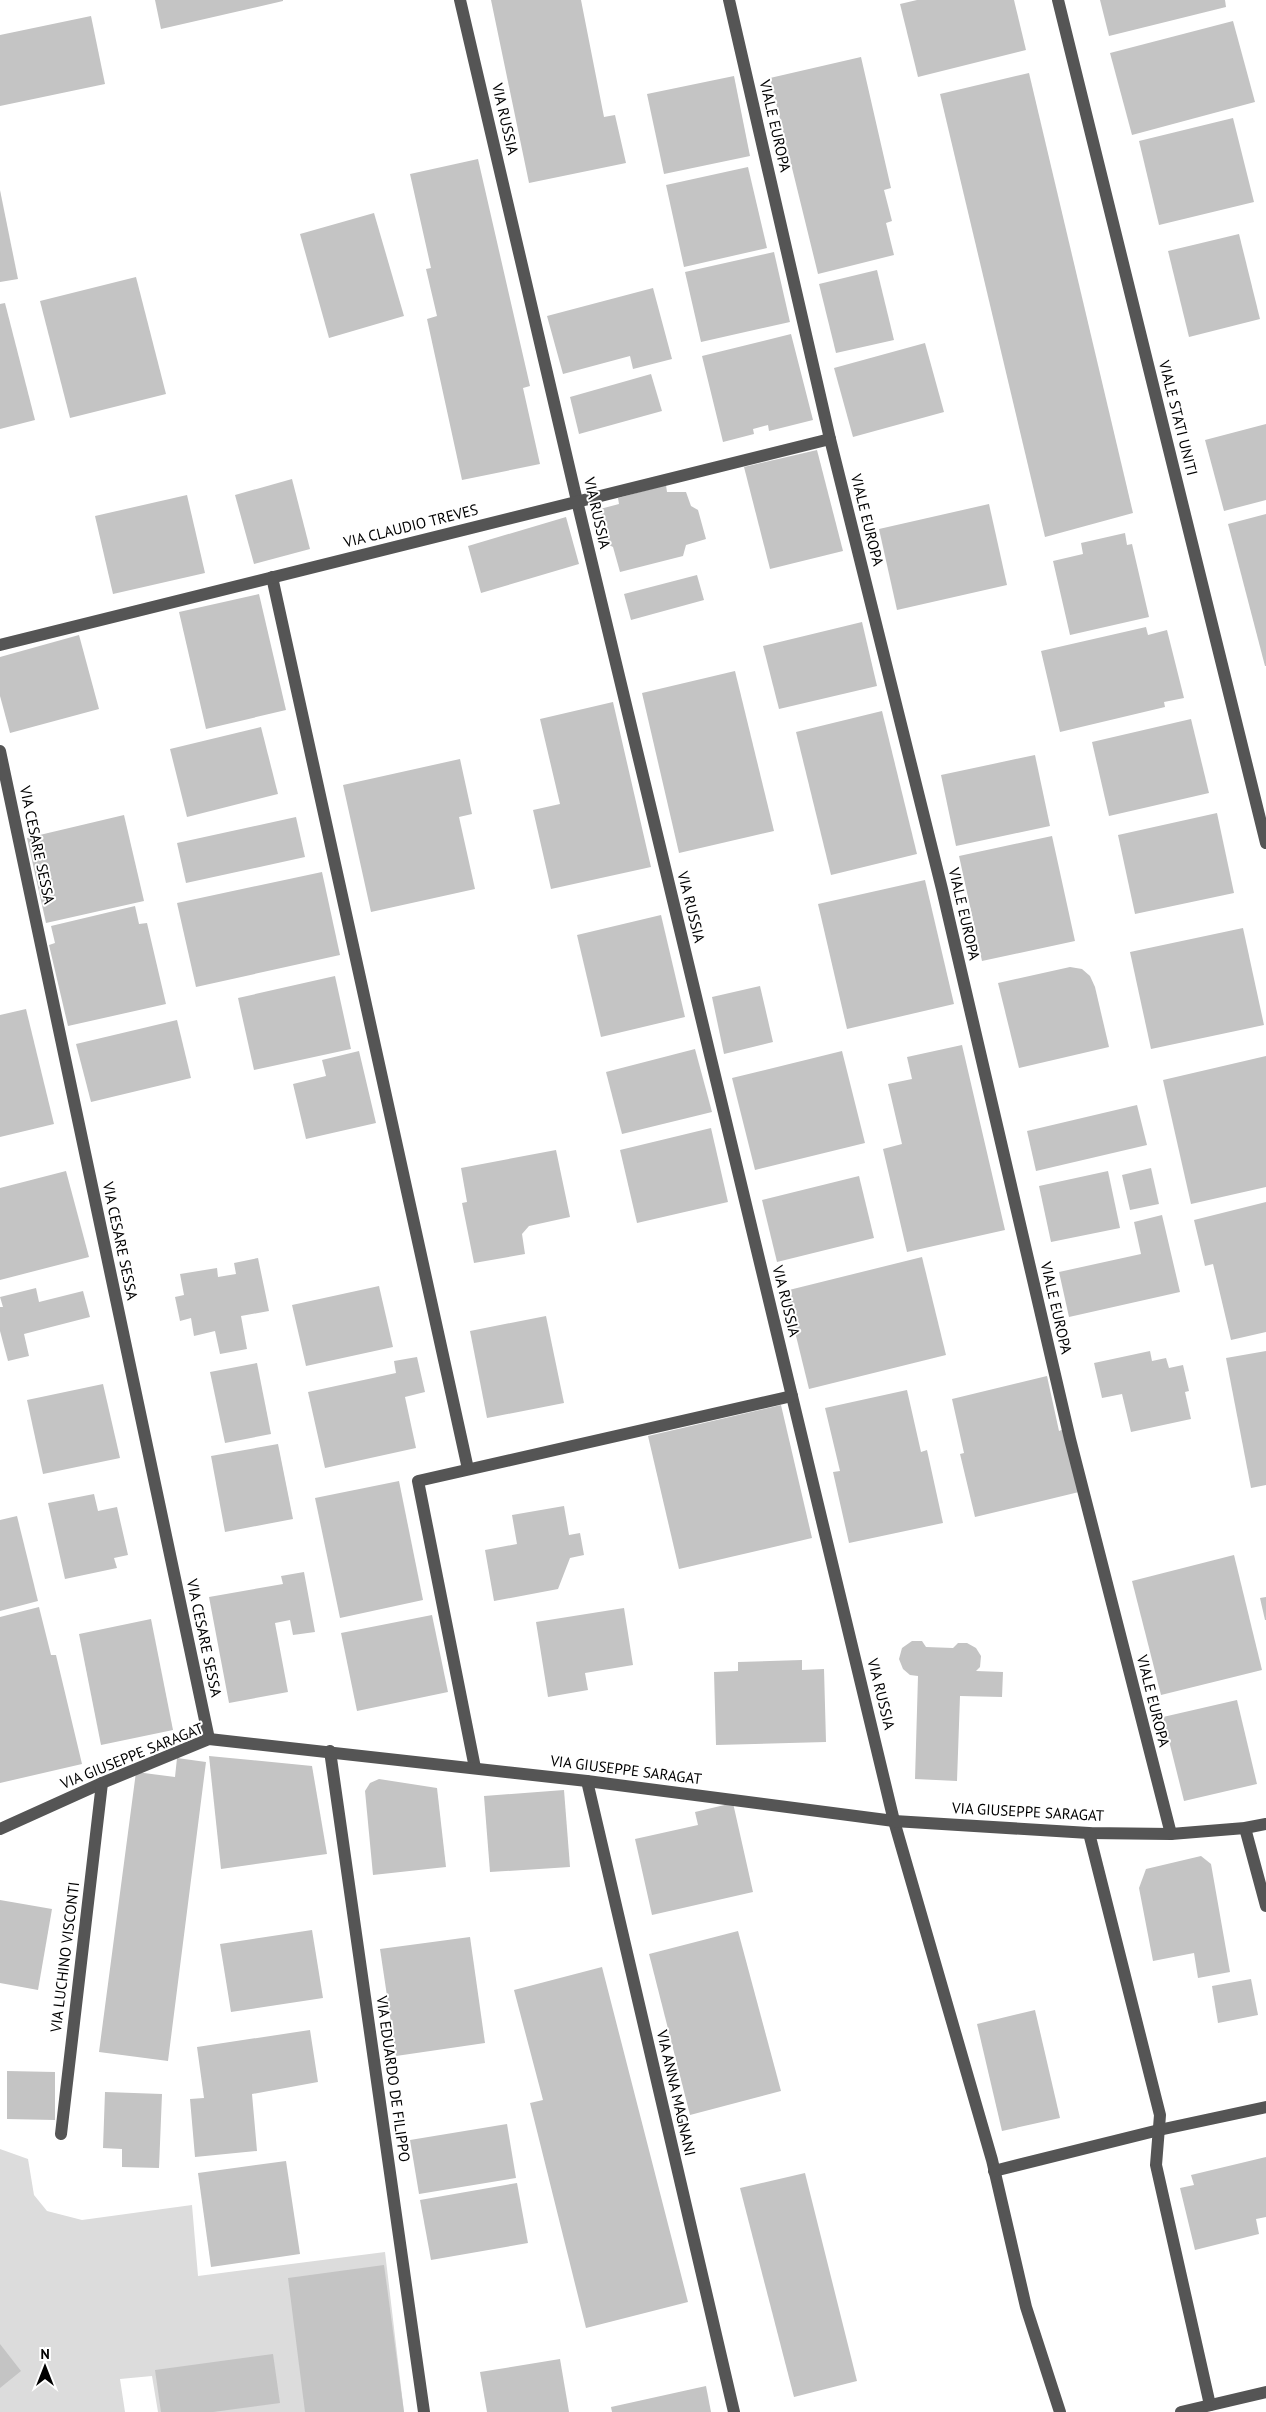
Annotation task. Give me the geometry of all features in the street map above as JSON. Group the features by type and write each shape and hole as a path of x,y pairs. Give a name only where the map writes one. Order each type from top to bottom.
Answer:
{"street":[{"name":"VIA RUSSIA","path":"460,0 577,501 894,1820 994,2171 1026,2307 1060,2412"},
{"name":"VIALE EUROPA","path":"729,0 830,439 942,890 1070,1439 1171,1834"},
{"name":"VIALE STATI UNITI","path":"1058,0 1266,843"},
{"name":"VIA CLAUDIO TREVES","path":"0,645 830,439"},
{"path":"272,577 468,1469"},
{"name":"VIA CESARE SESSA","path":"0,751 209,1739"},
{"path":"475,1768 418,1480 792,1396"},
{"name":"VIA GIUSEPPE SARAGAT","path":"0,1829 102,1783 209,1739 587,1781 894,1820 1089,1834 1171,1834 1245,1828 1266,1824"},
{"name":"VIA EDUARDO DE FILIPPO","path":"330,1751 424,2412"},
{"name":"VIA ANNA MAGNANI","path":"587,1781 734,2412"},
{"name":"VIA LUCHINO VISCONTI","path":"61,2134 102,1783"},
{"path":"1245,1828 1266,1906"},
{"path":"1089,1834 1160,2116 1156,2165 1210,2405"},
{"path":"994,2171 1159,2130 1266,2107"},
{"path":"1181,2412 1266,2392"}],"shaded area":[{"path":"0,2149 28,2159 34,2195 47,2211 82,2220 192,2205 198,2276 385,2252 404,2412 158,2412 152,2376 120,2379 125,2412 0,2412"}],"building":[{"path":"155,0 283,0 283,1 161,29"},
{"path":"491,0 581,0 604,117 615,115 626,163 529,183"},
{"path":"917,0 1014,0 1026,50 918,77 900,4"},
{"path":"1100,0 1225,0 1226,7 1109,36"},
{"path":"91,16 105,84 0,106 0,35"},
{"path":"1233,21 1255,102 1132,135 1110,53"},
{"path":"861,57 891,188 884,190 892,221 886,223 894,255 818,274 770,78"},
{"path":"1029,73 1133,513 1045,537 940,94"},
{"path":"734,76 750,156 664,174 647,94"},
{"path":"1233,118 1254,202 1159,225 1139,141"},
{"path":"478,159 530,386 523,388 540,464 462,480 427,319 437,316 426,269 431,268 410,174"},
{"path":"748,167 767,248 684,267 666,185"},
{"path":"0,190 18,279 0,282"},
{"path":"374,213 404,316 329,338 300,234"},
{"path":"1239,234 1260,319 1189,337 1168,251"},
{"path":"774,252 790,322 701,342 685,272"},
{"path":"877,270 894,340 836,353 819,284"},
{"path":"136,277 166,394 70,418 40,301"},
{"path":"653,288 672,359 633,369 630,356 563,374 547,316"},
{"path":"5,303 35,420 0,429 0,304"},
{"path":"791,334 813,420 769,431 768,425 753,429 754,434 723,442 702,356"},
{"path":"925,343 944,412 853,437 834,368"},
{"path":"651,374 662,411 579,434 570,397"},
{"path":"1266,424 1266,500 1224,511 1205,440"},
{"path":"817,450 843,551 770,569 744,467"},
{"path":"292,479 310,549 254,564 235,495"},
{"path":"666,485 667,492 686,492 691,506 698,510 706,539 686,545 683,556 620,572 613,547 609,545 600,509 619,504 618,498"},
{"path":"187,495 205,573 113,594 95,516"},
{"path":"989,504 1007,585 897,610 879,529"},
{"path":"1266,514 1266,666 1265,666 1228,524"},
{"path":"566,517 579,564 481,593 468,546"},
{"path":"1125,533 1127,545 1132,544 1149,617 1070,635 1053,561 1083,554 1081,543"},
{"path":"697,575 704,600 631,620 624,594"},
{"path":"259,594 286,710 206,729 179,612"},
{"path":"862,622 877,686 779,709 763,646"},
{"path":"1146,627 1148,635 1167,630 1184,698 1164,702 1165,707 1060,732 1041,651"},
{"path":"79,635 99,709 10,733 0,696 0,657"},
{"path":"735,671 774,831 679,853 642,693"},
{"path":"613,702 651,867 551,889 533,810 560,804 540,719"},
{"path":"882,711 917,854 831,875 796,732"},
{"path":"1191,719 1209,793 1109,816 1092,742"},
{"path":"261,727 278,794 187,817 170,749"},
{"path":"1035,755 1050,826 956,846 941,775"},
{"path":"460,759 472,814 459,817 475,889 371,912 343,785"},
{"path":"1217,813 1234,893 1135,914 1118,835"},
{"path":"124,815 144,901 46,923 27,838"},
{"path":"296,817 305,857 186,883 177,843"},
{"path":"1052,836 1075,941 982,961 959,856"},
{"path":"322,872 340,955 196,987 177,903"},
{"path":"925,880 954,1004 847,1029 818,904"},
{"path":"135,906 139,924 147,923 166,1004 68,1026 49,945 55,943 51,926"},
{"path":"661,915 685,1017 601,1037 577,935"},
{"path":"1243,928 1264,1025 1151,1049 1130,952"},
{"path":"1070,967 1082,969 1090,976 1095,987 1109,1047 1019,1068 998,983"},
{"path":"335,976 351,1049 254,1070 238,998"},
{"path":"760,986 773,1042 724,1054 712,997"},
{"path":"26,1009 54,1124 0,1137 0,1015"},
{"path":"177,1020 191,1078 91,1102 76,1044"},
{"path":"962,1045 1005,1230 907,1252 883,1149 902,1144 888,1084 912,1079 907,1057"},
{"path":"695,1049 712,1112 622,1134 606,1072"},
{"path":"359,1051 376,1123 306,1139 293,1084 326,1076 322,1060"},
{"path":"842,1051 865,1143 755,1170 732,1078"},
{"path":"1266,1056 1266,1187 1191,1204 1163,1080"},
{"path":"1137,1105 1147,1145 1036,1171 1027,1131"},
{"path":"711,1128 728,1202 637,1223 620,1150"},
{"path":"556,1150 570,1217 529,1226 522,1234 525,1254 474,1263 462,1203 467,1202 461,1168"},
{"path":"1151,1168 1159,1204 1130,1210 1122,1175"},
{"path":"66,1171 89,1257 0,1280 0,1188"},
{"path":"1108,1171 1120,1228 1051,1242 1039,1186"},
{"path":"859,1176 874,1238 777,1262 762,1200"},
{"path":"1266,1202 1266,1332 1231,1340 1213,1264 1205,1266 1194,1220"},
{"path":"1162,1215 1180,1292 1069,1317 1059,1272 1141,1254 1134,1222"},
{"path":"922,1257 946,1355 809,1389 785,1291"},
{"path":"258,1258 269,1311 241,1316 247,1349 220,1354 215,1331 194,1336 191,1318 180,1321 175,1297 184,1295 180,1274 217,1268 218,1277 236,1274 234,1263"},
{"path":"379,1286 393,1347 306,1366 292,1305"},
{"path":"36,1288 39,1302 83,1291 90,1317 24,1334 29,1356 8,1361 0,1331 0,1307 3,1307 0,1297"},
{"path":"546,1316 564,1403 487,1418 470,1331"},
{"path":"1150,1351 1152,1361 1166,1358 1169,1368 1183,1365 1189,1391 1185,1392 1191,1419 1131,1432 1122,1394 1102,1398 1094,1363"},
{"path":"1266,1351 1266,1485 1251,1488 1226,1358"},
{"path":"417,1357 425,1392 405,1397 416,1448 325,1468 308,1392 396,1373 394,1361"},
{"path":"257,1363 271,1434 225,1443 210,1372"},
{"path":"1047,1376 1059,1431 1064,1429 1079,1492 975,1517 960,1454 964,1453 952,1399"},
{"path":"103,1384 120,1458 43,1474 27,1400"},
{"path":"907,1390 921,1452 927,1450 943,1523 849,1543 833,1472 840,1471 825,1408"},
{"path":"781,1405 812,1538 679,1569 648,1436"},
{"path":"278,1444 293,1519 225,1532 211,1456"},
{"path":"399,1481 423,1600 340,1618 315,1498"},
{"path":"94,1494 98,1511 117,1507 128,1555 114,1558 117,1568 65,1579 48,1503"},
{"path":"564,1506 569,1535 580,1533 584,1555 570,1558 558,1589 494,1601 485,1550 517,1544 512,1515"},
{"path":"17,1516 38,1601 0,1611 0,1520"},
{"path":"1234,1555 1262,1670 1161,1695 1132,1581"},
{"path":"304,1572 315,1632 293,1635 290,1620 275,1623 288,1692 229,1703 209,1597 283,1584 281,1576"},
{"path":"1266,1597 1266,1620 1265,1620 1260,1598"},
{"path":"39,1607 51,1655 56,1655 82,1764 0,1783 0,1617"},
{"path":"624,1608 633,1665 585,1673 588,1690 548,1697 536,1622"},
{"path":"432,1615 448,1692 357,1711 341,1633"},
{"path":"151,1619 173,1730 101,1745 79,1634"},
{"path":"912,1641 922,1641 926,1647 953,1648 958,1643 967,1643 976,1648 981,1656 980,1667 976,1671 1003,1672 1002,1697 960,1696 957,1781 915,1779 918,1676 910,1675 903,1669 899,1659 902,1648"},
{"path":"802,1660 802,1670 824,1669 826,1742 716,1745 714,1672 738,1671 738,1662"},
{"path":"1237,1700 1257,1784 1184,1801 1163,1717"},
{"path":"209,1756 312,1766 327,1854 221,1869"},
{"path":"177,1758 206,1762 168,2061 99,2052 136,1772 175,1777"},
{"path":"379,1779 437,1788 446,1867 373,1875 365,1791 370,1783"},
{"path":"564,1790 570,1867 490,1872 484,1796"},
{"path":"733,1803 753,1892 652,1915 635,1839 698,1825 695,1812"},
{"path":"1201,1856 1211,1864 1230,1972 1198,1978 1194,1953 1153,1961 1139,1888 1146,1869"},
{"path":"0,1900 52,1909 38,1990 0,1983"},
{"path":"312,1930 323,1998 231,2012 220,1944"},
{"path":"738,1931 781,2091 690,2115 649,1954"},
{"path":"470,1937 485,2043 396,2056 380,1949"},
{"path":"602,1967 688,2302 586,2328 530,2103 543,2100 514,1990"},
{"path":"1251,1979 1258,2015 1218,2023 1212,1986"},
{"path":"1035,2010 1060,2118 1002,2131 977,2024"},
{"path":"310,2030 318,2082 252,2094 257,2151 195,2157 190,2099 204,2098 197,2047"},
{"path":"7,2071 55,2072 55,2120 7,2119"},
{"path":"105,2092 162,2094 159,2168 122,2167 122,2149 103,2148"},
{"path":"507,2124 516,2178 419,2194 410,2140"},
{"path":"1266,2157 1266,2217 1256,2219 1259,2234 1195,2250 1180,2188 1194,2185 1191,2175"},
{"path":"286,2161 300,2254 211,2267 198,2173"},
{"path":"805,2173 857,2381 794,2397 740,2188"},
{"path":"517,2183 528,2243 431,2260 420,2200"},
{"path":"384,2265 404,2412 305,2412 288,2278"},
{"path":"0,2344 21,2371 0,2388"},
{"path":"273,2354 280,2403 213,2412 161,2412 155,2370"},
{"path":"560,2359 569,2412 487,2412 480,2372"},
{"path":"706,2386 711,2412 612,2412 611,2407"}]}
